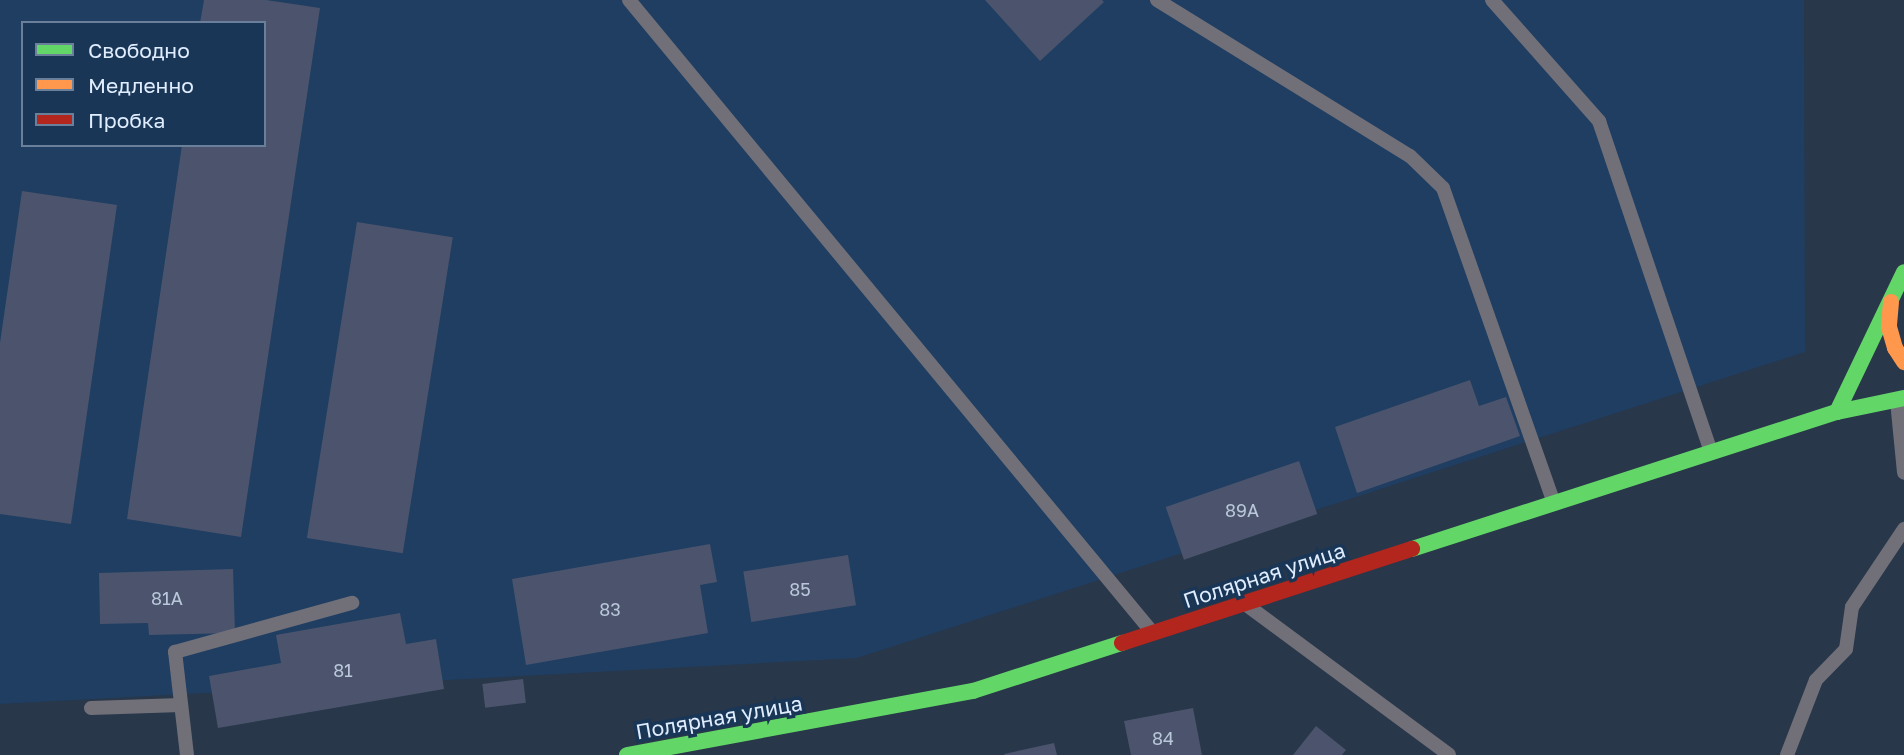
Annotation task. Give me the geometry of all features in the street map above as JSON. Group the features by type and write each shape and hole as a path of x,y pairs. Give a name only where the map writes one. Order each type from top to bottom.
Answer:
{"main road":[{"path":"1902,278 1890,306 1889,327 1895,348 1904,362"},
{"path":"1837,412 1902,278"},
{"name":"Полярная улица","path":"627,755 973,691 1837,412 1900,399"}],"lane":[{"path":"629,0 1153,633"},
{"path":"1157,0 1410,156 1443,188 1555,503"},
{"path":"1492,0 1599,121 1712,452"},
{"path":"1900,399 1904,473"},
{"path":"1787,755 1816,680 1846,649 1852,607 1904,529"},
{"path":"187,755 175,652 352,603"},
{"path":"1244,603 1450,755"},
{"path":"91,708 181,705"}],"shaded area":[{"path":"0,0 1804,0 1805,352 857,658 0,704"}],"building":[{"path":"204,0 266,0 320,8 241,537 127,519 182,147 266,147 266,21 200,21"},
{"path":"985,0 1102,0 1104,2 1040,61"},
{"path":"22,191 117,205 71,524 0,514 0,343"},
{"path":"357,222 453,237 403,553 307,538"},
{"path":"1470,380 1479,406 1506,397 1520,436 1357,493 1335,427"},
{"path":"1299,461 1317,514 1184,560 1166,507"},
{"path":"710,544 717,582 700,585 708,633 526,665 512,579"},
{"path":"848,555 856,605 751,622 743,572"},
{"path":"233,569 235,633 149,635 148,623 100,624 99,573"},
{"path":"400,613 406,644 436,639 444,689 218,728 209,676 281,663 276,635"},
{"path":"523,679 526,703 485,708 482,684"},
{"path":"1193,708 1202,755 1131,755 1124,721"},
{"path":"1316,726 1346,750 1342,755 1293,755"},
{"path":"1054,743 1057,755 1004,754"}],"traffic: fast":[{"path":"1837,412 1904,272"},
{"path":"1412,549 1837,412 1904,398"},
{"path":"627,755 973,691 1122,643"}],"traffic: slow":[{"path":"1891,302 1889,327 1895,348 1904,362"}],"traffic: jam":[{"path":"1122,643 1412,549"}]}
